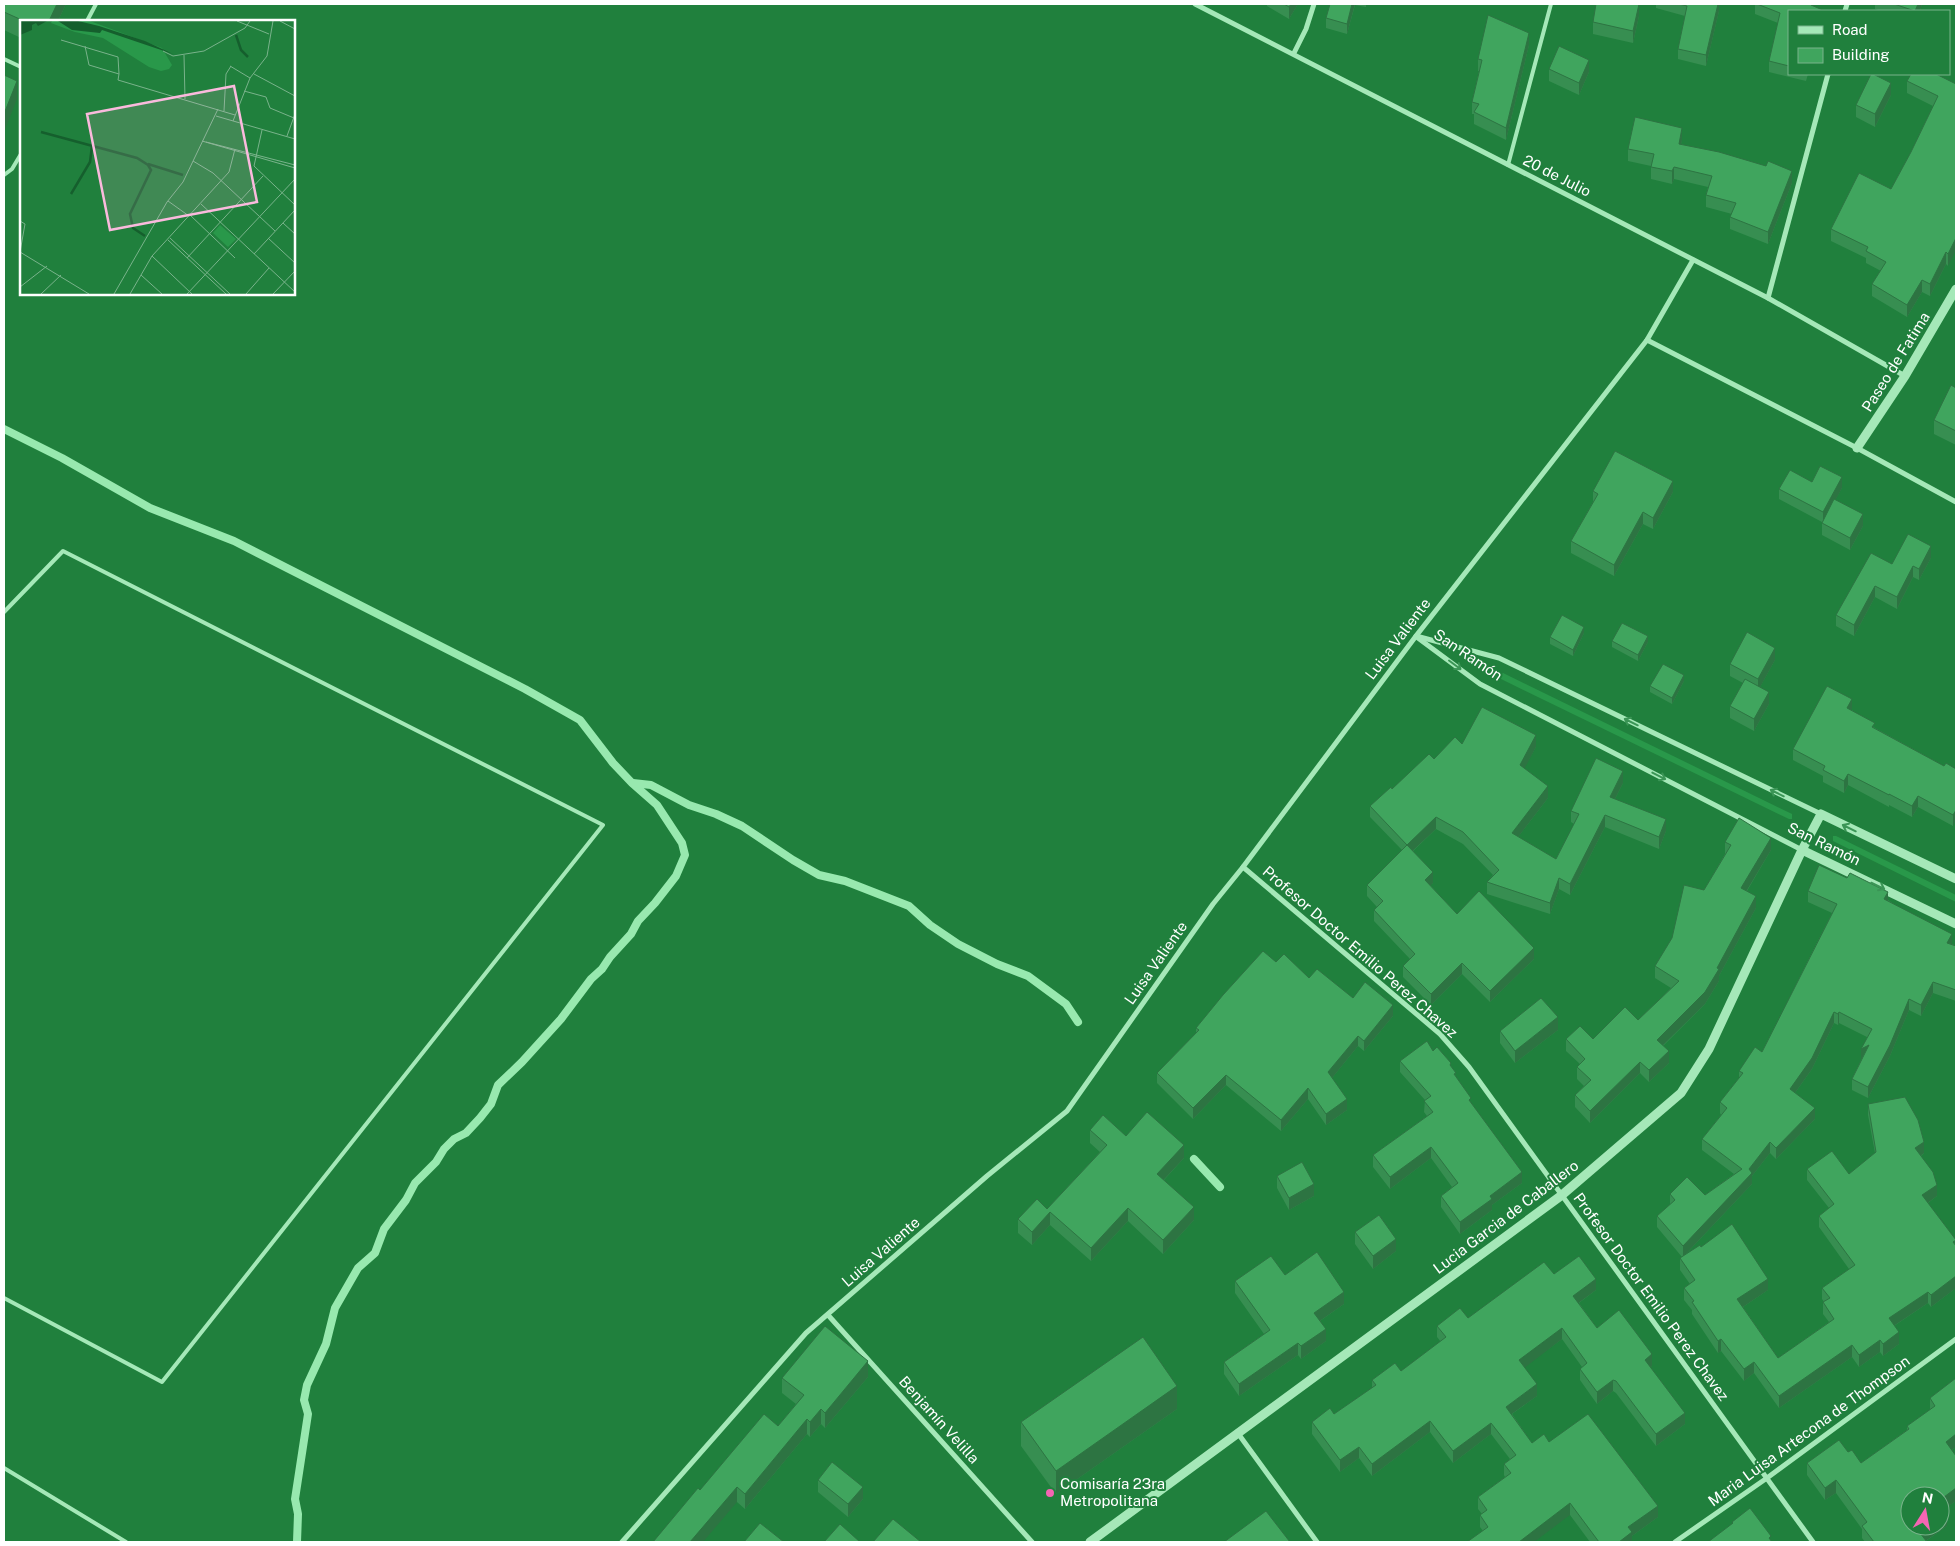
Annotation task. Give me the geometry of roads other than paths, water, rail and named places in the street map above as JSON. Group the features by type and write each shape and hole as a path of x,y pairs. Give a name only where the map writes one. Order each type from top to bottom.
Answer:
{"street":[{"name":"20 de Julio","path":"1195,4 1294,53 1768,298 1905,376"},
{"path":"1294,53 1306,29 1314,4"},
{"path":"1768,298 1828,75"},
{"name":"Luisa Valiente","path":"622,1542 806,1333 987,1176 1067,1111 1212,904 1243,867 1416,636 1647,340 1693,260"},
{"name":"Paseo de Fatima","path":"1857,448 1905,376 1956,290"},
{"path":"1647,340 1857,448 1956,502"},
{"name":"San Ramón","path":"1416,636 1499,658 1956,880"},
{"name":"San Ramón","path":"1416,636 1480,684 1802,850 1956,924"},
{"name":"Lucia Garcia de Caballero","path":"1090,1542 1562,1195 1680,1093 1709,1049 1802,850 1821,814"},
{"name":"Profesor Doctor Emilio Perez Chavez","path":"1243,867 1440,1034 1469,1067 1813,1542"},
{"name":"Benjamín Velilla","path":"828,1315 1032,1542"},
{"name":"Maria Luisa Artecona de Thompson","path":"1675,1542 1767,1478 1956,1339"},
{"path":"1238,1432 1317,1542"}],"lane":[{"path":"88,20 96,4"},
{"path":"1508,165 1551,4"},
{"path":"4,59 20,67"},
{"path":"4,175 12,168 20,156"},
{"path":"4,612 64,551 603,825 162,1382 4,1298"},
{"path":"4,1468 126,1542"}],"waterway":[{"path":"4,429 62,458 150,508 234,541 525,689 580,720 613,763 657,805 682,843 685,855 676,876 638,921 631,934 602,969 591,979 561,1019 498,1085 491,1104 480,1118 466,1133 454,1139 444,1149 436,1162 415,1183 406,1200 384,1229 375,1253 358,1268 335,1308 326,1344 307,1385 304,1400 308,1414 295,1499 298,1514 297,1542"},
{"path":"633,783 651,785 689,805 716,814 742,826 819,875 845,881 909,906 930,925 958,944 997,964 1028,976 1066,1004 1078,1022"},
{"path":"1194,1159 1220,1187"}],"place":[{"name":"Comisaría 23ra Metropolitana","path":"1050,1493"}]}
